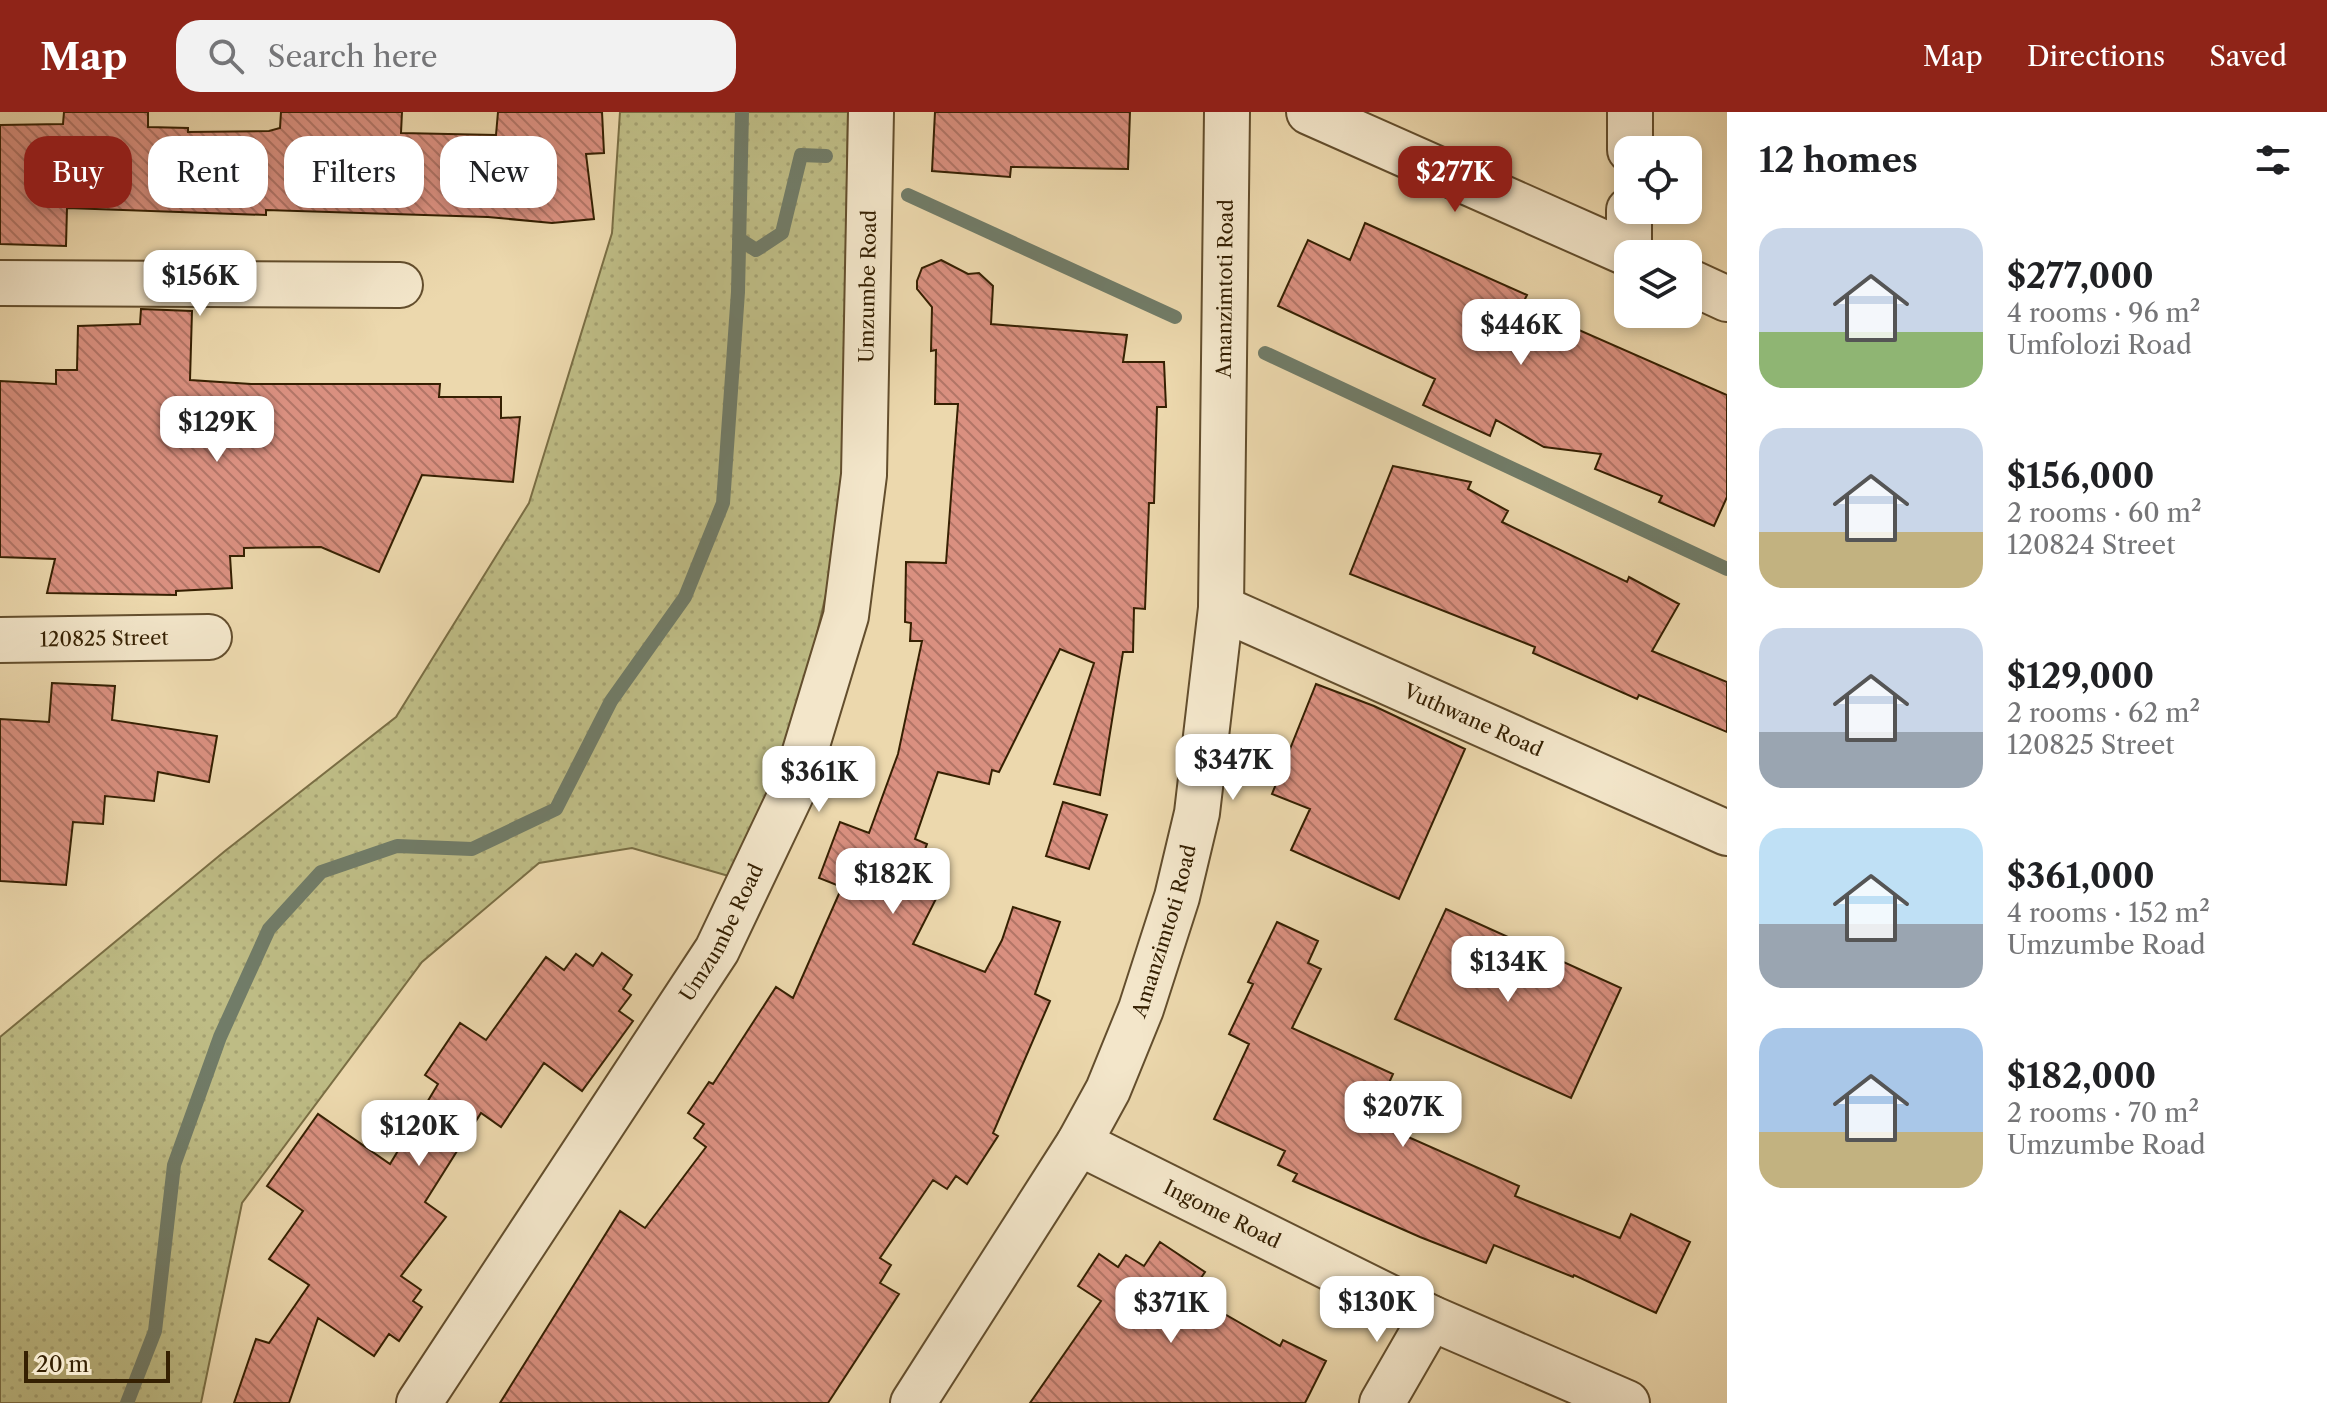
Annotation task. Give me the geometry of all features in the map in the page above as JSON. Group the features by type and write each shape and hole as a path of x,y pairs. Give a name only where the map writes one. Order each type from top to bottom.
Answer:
{"street":[{"name":"Umzumbe Road","path":"419,1403 717,950 794,788 846,616 864,475 871,112"},
{"name":"Amanzimtoti Road","path":"913,1403 1079,1143 1108,1090 1136,1023 1177,897 1197,813 1221,608 1227,112"},
{"path":"1309,112 1614,247"},
{"path":"1630,112 1630,136"},
{"path":"0,283 400,285"},
{"path":"1702,287 1727,299"},
{"name":"Vuthwane Road","path":"1221,608 1727,833"},
{"name":"120825 Street","path":"0,640 209,637"},
{"name":"Ingome Road","path":"1079,1143 1431,1318 1627,1403"},
{"path":"1382,1403 1431,1318"}],"shaded area":[{"path":"620,112 848,112 842,524 805,686 739,879 632,848 539,863 422,962 242,1203 201,1403 0,1403 0,1037 225,851 396,717 529,503 612,233"}],"building":[{"path":"64,112 148,112 148,127 188,128 188,132 269,131 280,128 281,112 402,112 401,133 496,135 498,112 602,112 604,153 586,154 594,219 552,223 488,217 266,210 266,215 67,208 66,246 0,244 0,125 63,124"},
{"path":"935,112 1130,112 1128,169 1011,167 1010,177 932,171"},
{"path":"1365,223 1527,295 1522,305 1727,395 1727,497 1714,526 1659,502 1662,496 1595,469 1601,454 1544,447 1496,420 1490,436 1423,405 1435,379 1278,306 1308,240 1350,260"},
{"path":"941,260 968,274 979,273 993,286 991,324 1127,335 1123,362 1164,362 1166,407 1157,407 1154,503 1149,503 1145,609 1134,608 1133,652 1123,652 1100,795 1054,784 1094,663 1060,649 999,772 992,770 989,784 938,772 915,839 927,844 915,876 941,889 913,944 985,972 1002,940 1013,907 1060,922 1035,994 1050,1001 993,1133 998,1136 967,1184 956,1176 947,1189 933,1180 880,1258 891,1265 880,1283 899,1294 828,1403 500,1403 620,1211 645,1228 706,1147 694,1138 704,1124 688,1113 709,1082 713,1084 776,987 793,998 842,887 819,878 840,822 869,833 898,754 922,641 910,641 911,623 905,622 906,562 946,563 958,404 935,404 936,350 931,351 932,307 917,289 922,268"},
{"path":"141,309 192,311 190,380 251,384 440,384 439,397 501,397 501,418 520,417 513,482 422,475 379,572 321,547 244,548 244,556 230,556 232,588 176,591 176,595 47,593 55,559 0,557 0,381 56,384 56,370 77,370 78,326 140,324"},
{"path":"1393,466 1471,482 1468,489 1508,511 1502,522 1627,582 1629,577 1679,604 1652,651 1727,682 1727,732 1639,695 1637,699 1533,653 1535,647 1350,574"},
{"path":"52,683 115,686 112,720 217,736 209,782 158,772 154,801 105,796 103,824 73,822 66,885 0,881 0,719 49,722"},
{"path":"1316,684 1374,706 1465,749 1399,899 1291,850 1310,809 1272,794"},
{"path":"1063,802 1107,815 1089,869 1046,856"},
{"path":"1446,909 1621,988 1571,1098 1395,1019"},
{"path":"1277,922 1318,941 1308,963 1321,969 1292,1028 1393,1074 1372,1121 1519,1186 1515,1196 1620,1238 1631,1214 1690,1242 1656,1313 1574,1275 1494,1245 1486,1263 1420,1237 1293,1181 1297,1174 1278,1165 1285,1151 1214,1119 1249,1044 1229,1034 1253,984 1248,982"},
{"path":"602,953 632,975 623,989 631,995 619,1011 633,1021 582,1091 544,1063 501,1127 481,1113 425,1202 446,1217 401,1276 421,1290 413,1301 422,1307 399,1341 389,1334 374,1356 318,1318 289,1403 234,1403 256,1339 269,1343 309,1285 269,1259 303,1211 267,1186 318,1114 390,1164 438,1084 425,1075 460,1023 486,1040 546,957 564,970 576,954 593,966"},
{"path":"1160,1242 1205,1272 1190,1294 1280,1346 1283,1340 1326,1361 1305,1403 1030,1403 1101,1301 1078,1286 1099,1254 1118,1267 1126,1255 1144,1266"}],"waterway":[{"path":"127,1403 155,1331 174,1165 220,1037 269,929 321,872 397,846 472,849 556,809 611,701 685,597 723,503 738,292 742,112"},
{"path":"739,239 756,250 782,233 801,155 826,156"},
{"path":"908,195 1175,317"},
{"path":"1265,353 1727,569"}]}
